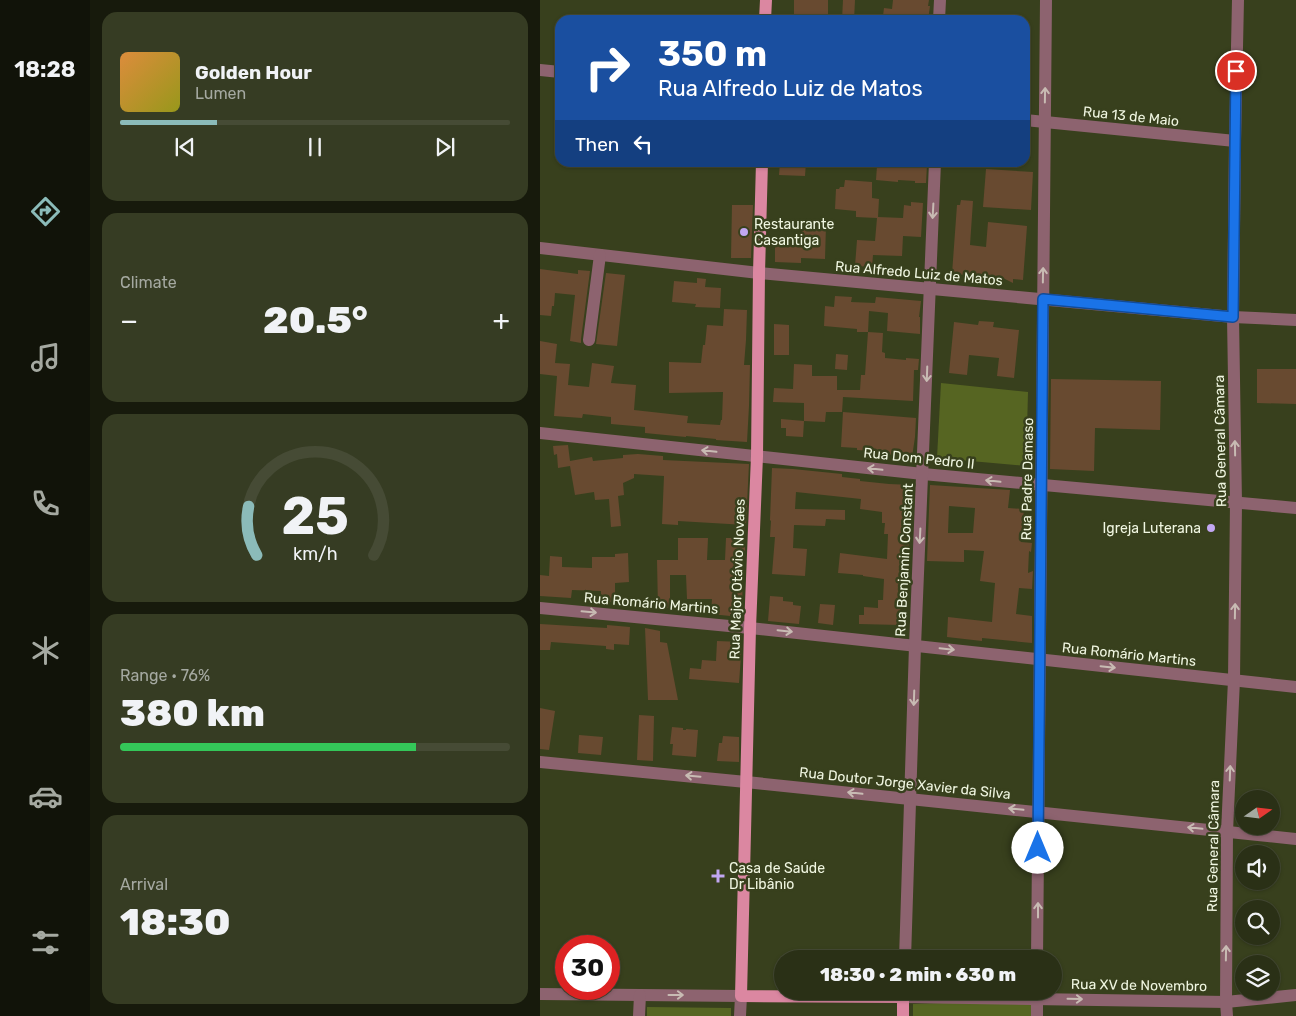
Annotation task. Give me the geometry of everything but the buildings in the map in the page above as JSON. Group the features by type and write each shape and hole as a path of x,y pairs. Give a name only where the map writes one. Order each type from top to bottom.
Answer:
{"main road":[{"path":"765,15 766,0"},
{"name":"Rua Major Otávio Novaes","path":"741,996 750,628 757,456 762,167"},
{"name":"Rua XV de Novembro","path":"741,996 774,996"},
{"path":"903,1000 903,1016"}],"street":[{"path":"939,15 940,0"},
{"name":"Rua Padre Damaso","path":"1037,950 1046,0"},
{"name":"Rua General Câmara","path":"1227,1016 1228,832 1234,680 1236,503 1233,317 1238,0"},
{"path":"540,70 555,72"},
{"name":"Rua 13 de Maio","path":"1030,121 1235,142"},
{"name":"Rua Benjamin Constant","path":"905,950 915,646 936,167"},
{"name":"Rua Alfredo Luiz de Matos","path":"540,248 759,272 1233,317 1296,320"},
{"path":"588,340 600,255"},
{"name":"Rua Dom Pedro II","path":"540,433 923,474 1296,508"},
{"name":"Rua Romário Martins","path":"540,608 750,628 1296,687"},
{"name":"Rua Doutor Jorge Xavier da Silva","path":"540,762 910,798 1296,839"},
{"path":"540,994 741,996 740,1016"},
{"path":"639,1016 640,995"},
{"name":"Rua XV de Novembro","path":"1062,996 1226,1002 1296,995"},
{"path":"1037,1000 1037,1016"}],"green space":[{"path":"941,383 1028,392 1026,466 937,458"},
{"path":"1034,1000 1034,1016 913,1016 913,1004"},
{"path":"647,1007 731,1008 731,1016 647,1016"}],"place":[{"name":"Restaurante Casantiga","path":"744,232"},
{"name":"Igreja Luterana","path":"1211,528"},
{"name":"Casa de Saúde Dr Libânio","path":"718,876"}],"route":[{"path":"1038,848 1043,299 1233,317 1236,71"}]}
